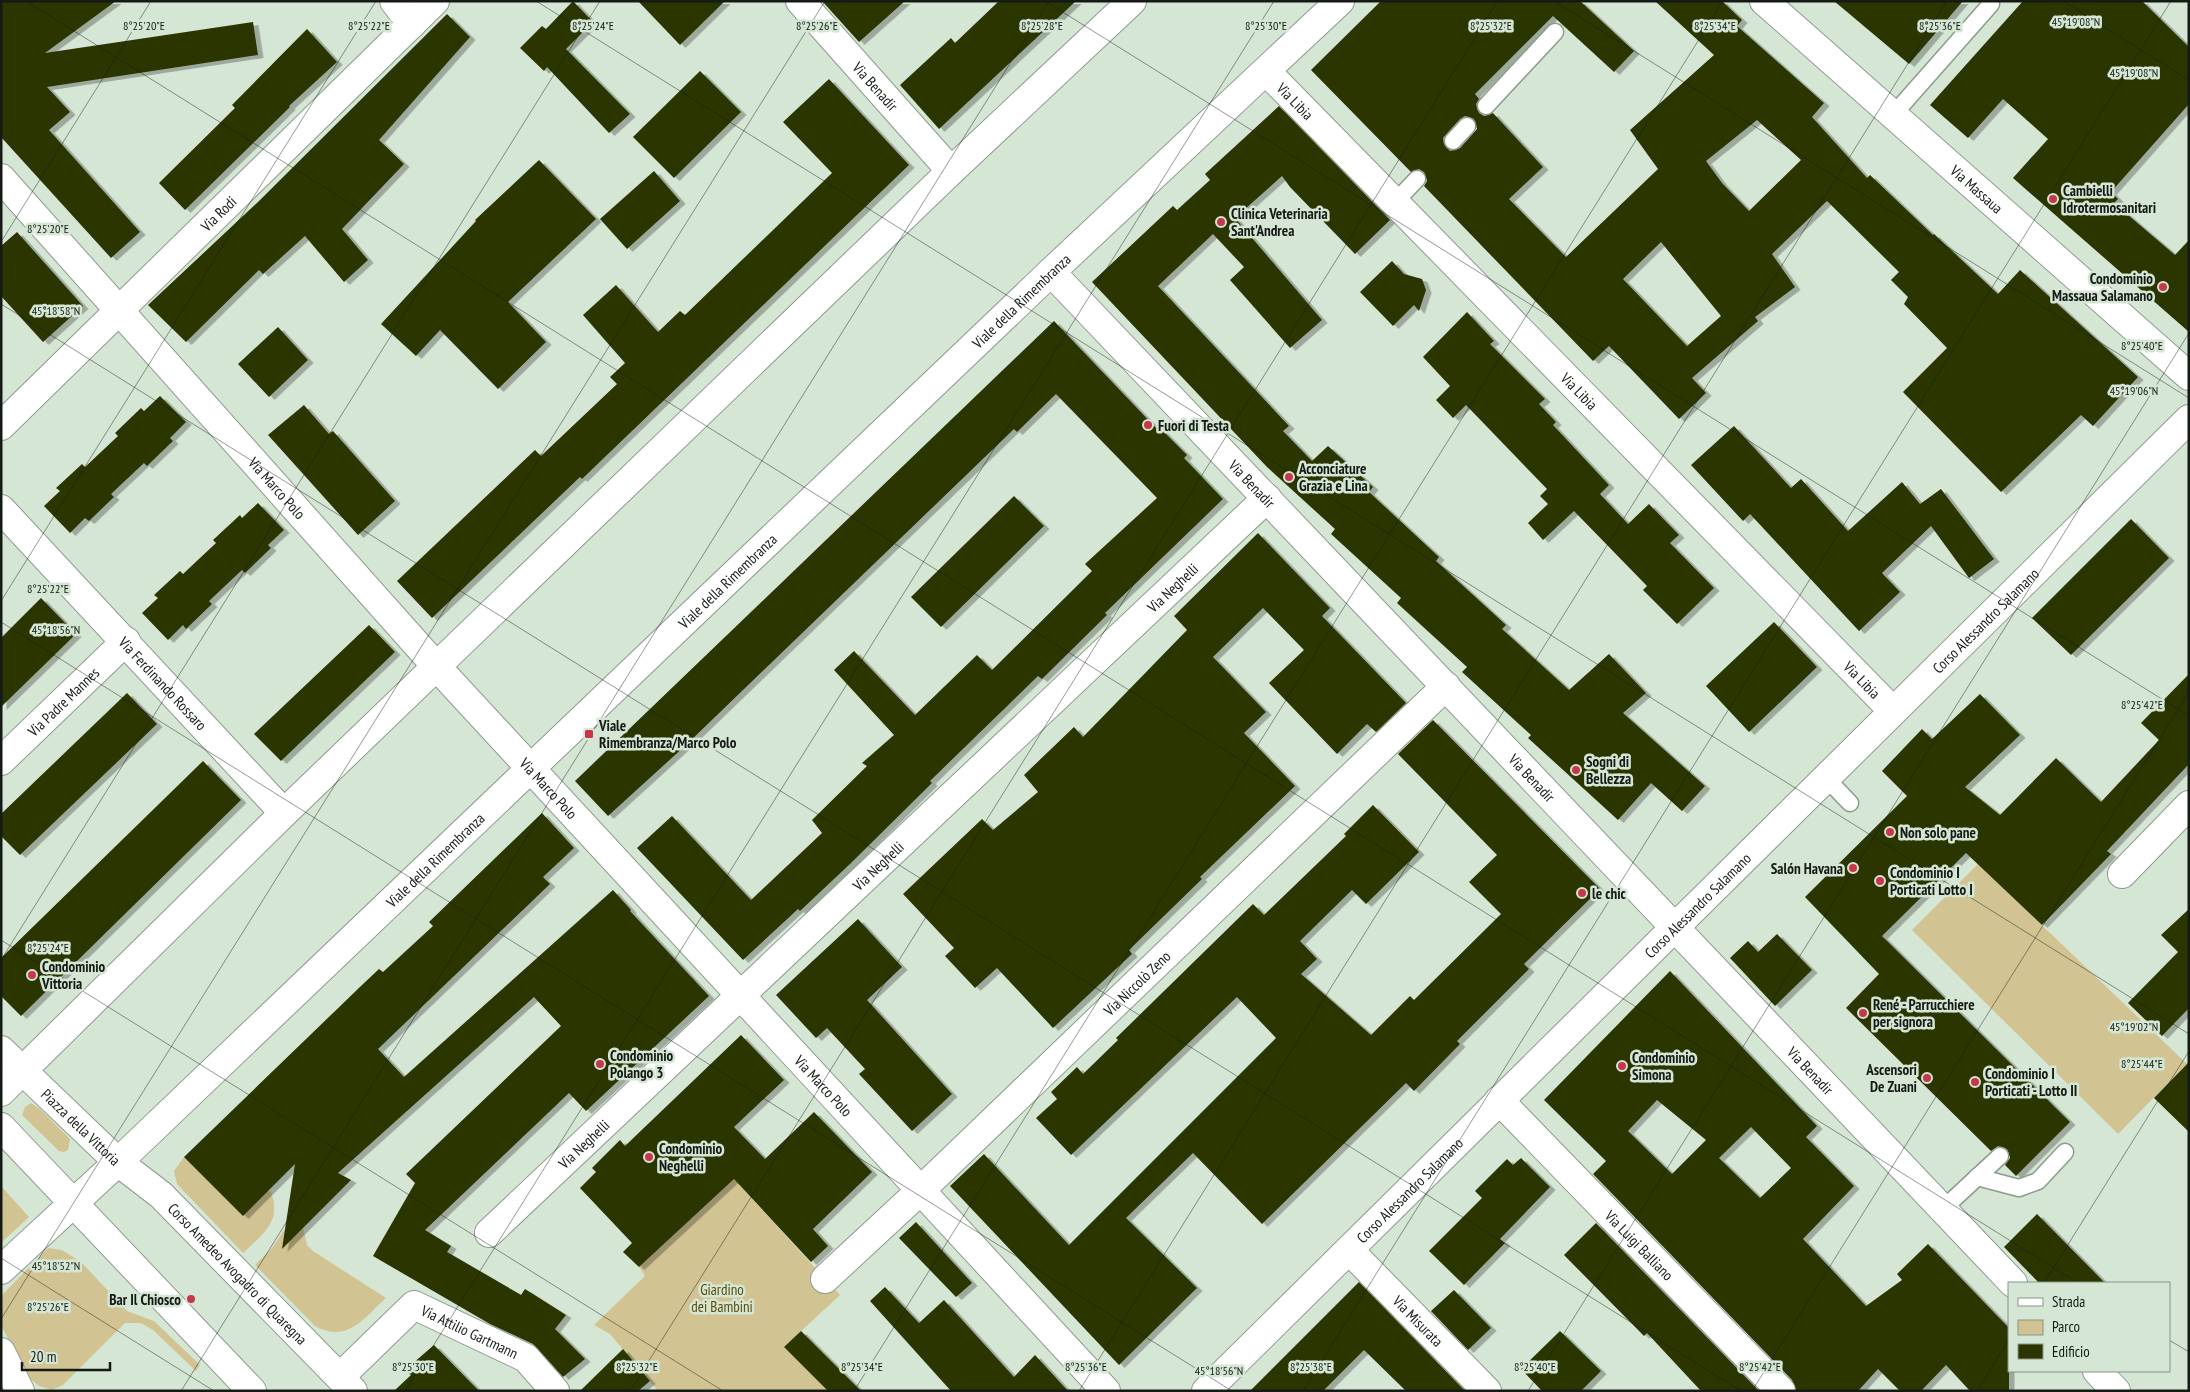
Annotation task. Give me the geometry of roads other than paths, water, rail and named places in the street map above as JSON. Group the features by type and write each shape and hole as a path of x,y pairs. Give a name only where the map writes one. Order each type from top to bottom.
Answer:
{"street":[{"path":"394,1 412,24"},
{"name":"Via Rodi","path":"1,426 435,1"},
{"name":"Via Benadir","path":"800,1 951,171"},
{"path":"1,1092 436,666 951,171 1132,1"},
{"name":"Viale della Rimembranza","path":"118,1162 1051,272 1340,1"},
{"name":"Via Massaua","path":"1773,4 1893,115 2189,376"},
{"name":"Via Libia","path":"1266,71 1893,712"},
{"name":"Via Marco Polo","path":"1,178 436,666 1106,1391"},
{"name":"Via Benadir","path":"1051,272 2013,1282"},
{"name":"Corso Alessandro Salamano","path":"1206,1391 2189,419"},
{"name":"Via Neghelli","path":"489,1233 1267,498"},
{"name":"Via Ferdinando Rossaro","path":"1,509 284,813"},
{"name":"Via Padre Mannes","path":"1,761 126,642"},
{"name":"Via Niccolò Zeno","path":"826,1278 921,1190 1446,686"},
{"path":"2122,874 2189,805"},
{"name":"Piazza della Vittoria","path":"1,1050 118,1162 1,1270"},
{"name":"Via Luigi Balliano","path":"1499,1100 1781,1391"},
{"path":"1,1127 252,1391"},
{"name":"Corso Amedeo Avogadro di Quaregna","path":"118,1162 161,1195 346,1384"},
{"name":"Via Misurata","path":"1349,1250 1487,1391"},
{"name":"Via Attilio Gartmann","path":"346,1384 414,1305 526,1358 555,1391"},
{"path":"1,1352 20,1391"},
{"path":"2098,1372 2116,1391"}],"lane":[{"path":"1893,115 1991,4"},
{"path":"1486,106 1555,32"},
{"path":"1453,141 1467,126"},
{"path":"1395,202 1418,178"},
{"path":"1826,778 1850,803"},
{"path":"1978,1177 2019,1188 2038,1181 2065,1152"},
{"path":"1942,1209 2000,1156"}],"place":[{"name":"Cambielli Idrotermosanitari","path":"2053,199"},
{"name":"Clinica Veterinaria Sant'Andrea","path":"1221,222"},
{"name":"Condominio Massaua Salamano","path":"2163,287"},
{"name":"Fuori di Testa","path":"1148,425"},
{"name":"Acconciature Grazia e Lina","path":"1289,477"},
{"name":"Viale Rimembranza/Marco Polo","path":"589,734"},
{"name":"Sogni di Bellezza","path":"1576,770"},
{"name":"Non solo pane","path":"1890,832"},
{"name":"Salón Havana","path":"1853,868"},
{"name":"Condominio I Porticati Lotto I","path":"1880,881"},
{"name":"le chic","path":"1582,893"},
{"name":"Condominio Vittoria","path":"32,975"},
{"name":"René - Parrucchiere per signora","path":"1863,1013"},
{"name":"Condominio Polango 3","path":"600,1064"},
{"name":"Condominio Simona","path":"1622,1066"},
{"name":"Ascensori De Zuani","path":"1927,1078"},
{"name":"Condominio I Porticati - Lotto II","path":"1975,1082"},
{"name":"Condominio Neghelli","path":"649,1157"},
{"name":"Bar Il Chiosco","path":"191,1299"}],"park label":[{"name":"Giardino dei Bambini","path":"722,1298"}]}
